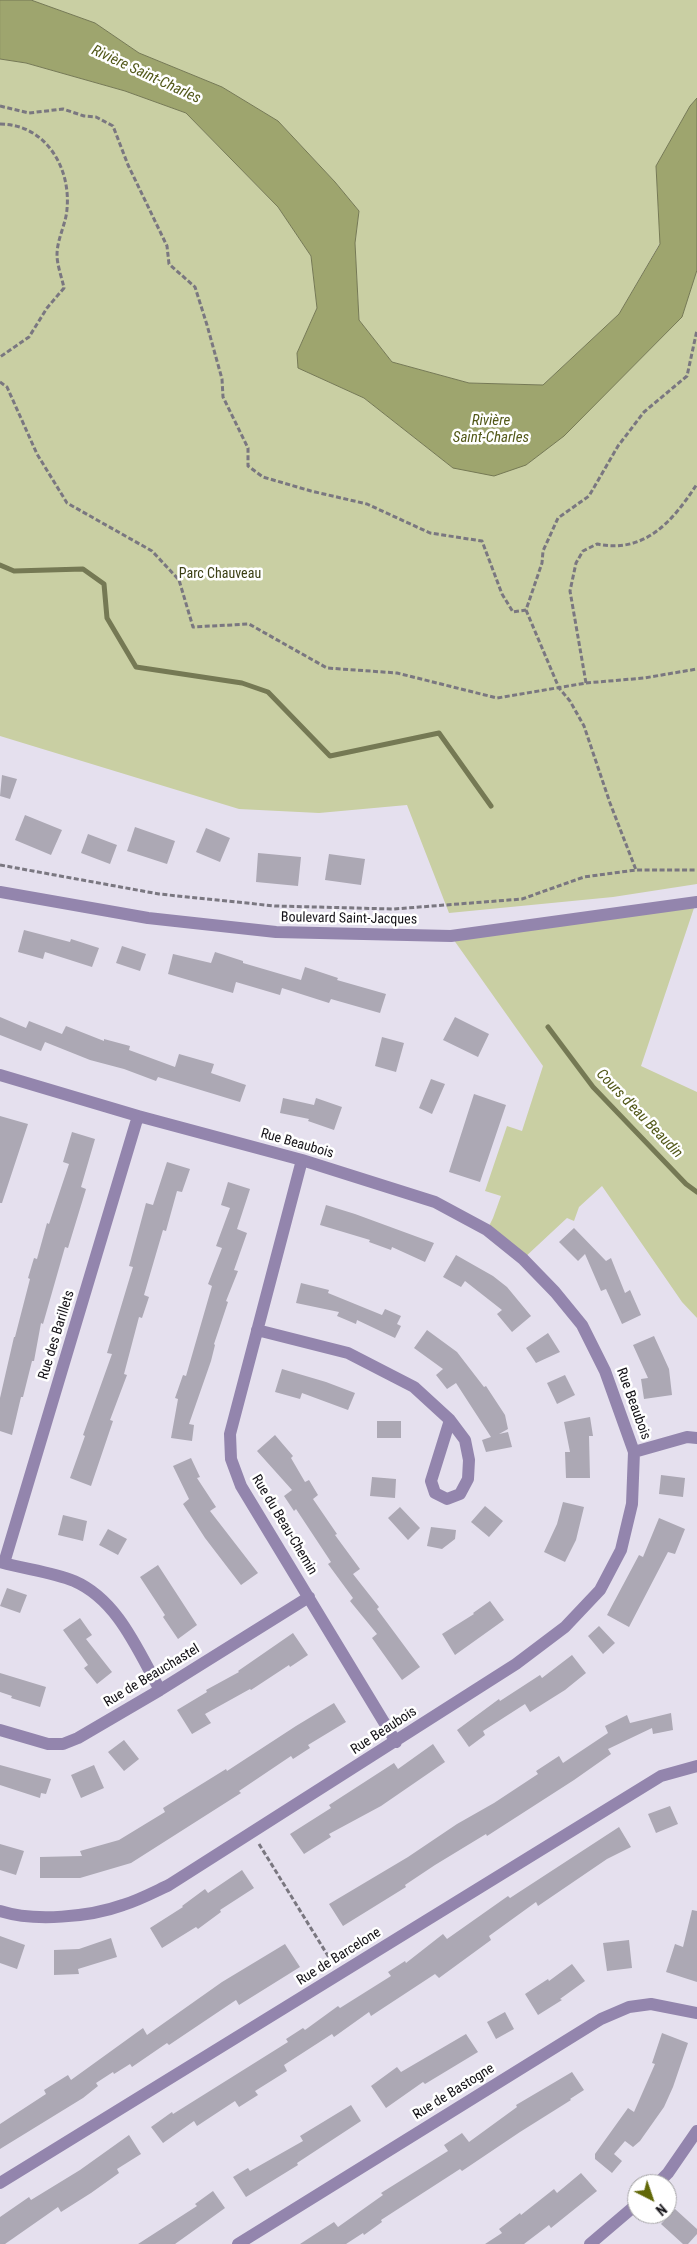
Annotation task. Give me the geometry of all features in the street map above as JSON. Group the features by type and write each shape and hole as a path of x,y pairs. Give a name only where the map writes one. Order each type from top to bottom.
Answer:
{"street":[{"name":"Boulevard Saint-Jacques","path":"0,892 148,918 276,932 451,936 697,902"},
{"name":"Rue Beaubois","path":"0,1075 138,1116 302,1160 435,1202 486,1230 523,1259 555,1292 582,1325 605,1371 634,1452 632,1504 621,1550 600,1590 565,1628 396,1742 169,1885 122,1906 80,1915 43,1916 0,1911"},
{"name":"Rue des Barillets","path":"2,1562 138,1116"},
{"name":"Rue du Beau-Chemin","path":"302,1160 230,1434 231,1459 241,1486 396,1742"},
{"path":"257,1330 348,1353 414,1388 450,1420 465,1440 469,1460 468,1479 460,1494 447,1499 435,1493 431,1482 450,1420"},
{"path":"634,1452 687,1437 697,1438"},
{"path":"2,1562 74,1581 111,1608 133,1640 160,1690"},
{"name":"Rue de Beauchastel","path":"0,1730 48,1744 63,1744 78,1738 160,1690 309,1597"},
{"name":"Rue de Barcelone","path":"0,2183 661,1776 697,1766"},
{"name":"Rue de Bastogne","path":"238,2244 601,2019 629,2007 651,2004 697,2013"},
{"path":"667,2174 697,2131"},
{"path":"590,2244 627,2213"}],"path":[{"path":"0,106 30,113 63,109 84,116 96,117 114,126 128,165 167,246 169,264 195,287 208,325 222,379 224,397 248,448 248,466 263,476 311,491 367,504 430,533 482,541 502,594 513,612 526,610"},
{"path":"0,124 13,124 38,136 56,154 64,174 67,209 57,255 64,288 47,308 29,337 0,356"},
{"path":"636,870 610,803 584,726 570,701 559,688 526,610 542,563 543,551 558,518 589,496 618,446 644,412 687,376 697,330"},
{"path":"0,382 7,387 37,454 68,503 152,551 180,580 193,627 249,624 327,668 397,674 497,698 586,683 644,678 697,669"},
{"path":"586,683 570,591 576,563 583,551 596,544 614,547 631,545 649,536 669,522 697,484"},
{"path":"0,865 159,894 275,906 394,909 522,900 584,876 636,870 697,870"},
{"path":"252,1832 340,1974"}],"green space":[{"path":"31,0 697,0 697,98 690,106 656,166 660,243 619,314 543,385 469,383 392,362 359,320 355,243 359,211 335,182 278,121 222,87 139,53 95,23"},
{"name":"Parc Chauveau","path":"0,59 26,63 125,91 186,113 278,207 311,256 317,308 297,353 298,368 364,398 453,468 526,465 563,436 682,317 697,270 697,884 613,897 449,913 407,805 319,813 239,809 0,736"},
{"path":"696,902 641,1066 697,1092 697,1318 682,1302 602,1186 579,1207 574,1221 567,1218 523,1259 487,1230 501,1196 485,1191 507,1126 522,1131 543,1066 451,936"}],"water":[{"name":"Rivière Saint-Charles","path":"0,0 31,0 95,23 139,53 222,87 278,121 335,182 359,211 355,243 359,320 392,362 469,383 543,385 619,314 660,244 656,166 690,106 697,98 697,270 682,317 564,436 526,465 494,476 453,468 364,398 298,368 297,353 317,308 311,256 278,207 186,113 125,91 26,63 0,59"}],"building":[{"path":"2,775 17,779 10,799 0,796"},
{"path":"25,815 62,830 51,855 15,840"},
{"path":"135,827 175,841 167,864 127,851"},
{"path":"206,828 230,838 220,862 196,852"},
{"path":"88,834 117,845 110,864 81,853"},
{"path":"258,853 301,857 298,886 256,882"},
{"path":"329,854 365,859 361,885 325,880"},
{"path":"24,930 70,942 71,939 99,948 92,967 45,952 43,959 18,952"},
{"path":"122,946 146,954 140,971 116,963"},
{"path":"215,952 243,961 243,963 301,980 305,967 338,978 337,980 386,994 380,1013 331,999 329,1003 282,988 280,995 236,982 233,993 168,974 173,954 211,963"},
{"path":"0,1017 26,1028 29,1021 62,1034 66,1026 104,1041 104,1039 130,1046 129,1050 175,1067 179,1054 214,1064 211,1073 246,1085 240,1102 158,1077 156,1081 124,1069 90,1060 45,1042 41,1051 0,1035"},
{"path":"455,1017 489,1034 478,1057 443,1040"},
{"path":"382,1037 404,1043 396,1072 375,1066"},
{"path":"431,1079 445,1084 432,1114 419,1108"},
{"path":"474,1094 506,1105 480,1182 449,1172"},
{"path":"283,1098 314,1105 316,1098 342,1107 334,1130 308,1121 309,1119 280,1113"},
{"path":"0,1116 28,1124 2,1203 0,1203"},
{"path":"72,1132 95,1139 81,1187 86,1189 68,1248 65,1247 43,1324 41,1323 34,1361 32,1361 23,1397 21,1397 12,1435 0,1431 0,1398 30,1279 28,1278 34,1258 37,1259 47,1223 49,1224 69,1164 63,1162"},
{"path":"167,1162 190,1169 182,1192 177,1191 166,1231 163,1230 144,1295 149,1297 142,1318 139,1317 124,1374 127,1375 110,1420 113,1421 91,1486 70,1478 112,1354 107,1353 133,1267 129,1266 146,1203 153,1205"},
{"path":"228,1182 250,1189 237,1229 247,1233 234,1270 238,1271 226,1301 228,1302 214,1344 211,1361 189,1424 194,1425 192,1441 171,1438 178,1399 175,1398 183,1375 186,1376 212,1286 208,1284 222,1248 216,1246 230,1208 221,1205"},
{"path":"326,1205 434,1243 425,1262 392,1247 391,1250 369,1242 370,1240 320,1225"},
{"path":"574,1228 606,1261 611,1258 625,1293 630,1290 641,1315 622,1324 606,1289 601,1291 585,1254 578,1261 559,1242"},
{"path":"456,1255 493,1276 507,1287 531,1316 512,1332 497,1314 502,1310 465,1281 461,1287 443,1277"},
{"path":"301,1283 329,1290 328,1293 382,1315 385,1309 401,1316 397,1324 401,1326 395,1338 357,1320 356,1324 337,1316 339,1312 296,1303"},
{"path":"427,1330 457,1352 484,1387 486,1386 505,1415 508,1429 499,1434 508,1432 512,1447 486,1452 482,1440 491,1437 456,1383 447,1389 436,1375 443,1369 414,1348"},
{"path":"548,1333 560,1352 536,1363 526,1348"},
{"path":"654,1336 669,1369 672,1395 644,1399 641,1379 648,1378 633,1345"},
{"path":"282,1369 355,1393 348,1410 302,1393 300,1399 275,1392"},
{"path":"565,1375 575,1395 557,1404 547,1383"},
{"path":"590,1417 593,1436 589,1436 590,1478 566,1478 565,1452 570,1452 564,1422"},
{"path":"377,1421 401,1421 401,1438 377,1438"},
{"path":"275,1435 293,1456 291,1458 305,1482 309,1480 318,1495 313,1499 337,1534 335,1535 360,1569 353,1574 379,1607 377,1609 420,1667 402,1680 372,1638 377,1634 350,1601 353,1598 328,1564 331,1562 296,1509 294,1511 284,1496 292,1490 257,1451"},
{"path":"191,1458 200,1477 197,1478 216,1507 210,1511 258,1573 241,1585 205,1538 183,1504 189,1499 173,1466"},
{"path":"661,1475 685,1478 683,1497 659,1494"},
{"path":"372,1477 396,1479 395,1498 370,1496"},
{"path":"563,1502 584,1507 576,1540 565,1562 544,1552 557,1524"},
{"path":"485,1506 503,1521 489,1537 471,1522"},
{"path":"400,1507 420,1528 408,1540 388,1518"},
{"path":"63,1515 87,1521 83,1541 58,1535"},
{"path":"659,1518 685,1529 675,1554 668,1552 629,1627 607,1615 639,1555 643,1557"},
{"path":"431,1527 456,1530 455,1539 442,1549 427,1546"},
{"path":"108,1529 127,1539 118,1555 99,1545"},
{"path":"158,1565 197,1625 178,1639 140,1577"},
{"path":"7,1588 27,1595 20,1613 0,1606"},
{"path":"490,1601 504,1620 455,1655 442,1634 474,1614"},
{"path":"80,1618 92,1635 86,1639 112,1672 97,1684 84,1668 88,1665 63,1630"},
{"path":"599,1626 615,1643 603,1654 588,1636"},
{"path":"293,1633 308,1655 251,1690 205,1714 211,1723 192,1734 177,1710 207,1692 206,1690 239,1672"},
{"path":"572,1655 586,1673 565,1690 530,1712 525,1704 483,1731 485,1735 469,1747 457,1730 499,1699 500,1701 540,1675 542,1678"},
{"path":"0,1673 46,1687 40,1707 11,1698 12,1696 0,1692"},
{"path":"334,1703 346,1722 308,1745 310,1748 293,1759 291,1756 239,1791 241,1793 131,1863 80,1878 40,1878 40,1857 82,1856 80,1851 119,1840 165,1812 163,1808 226,1769 227,1771"},
{"path":"671,1713 673,1730 653,1734 652,1728 608,1749 611,1754 574,1780 487,1836 486,1834 435,1865 405,1885 406,1887 343,1926 329,1904 494,1803 538,1774 536,1771 559,1756 563,1763 608,1733 605,1726 627,1715 630,1723"},
{"path":"124,1740 139,1759 124,1771 108,1752"},
{"path":"433,1744 445,1762 381,1806 329,1834 331,1837 304,1854 290,1834 331,1808 329,1805 394,1763 398,1769"},
{"path":"0,1765 51,1779 46,1794 41,1793 40,1798 0,1785"},
{"path":"94,1765 104,1788 81,1798 71,1775"},
{"path":"670,1806 678,1824 656,1833 648,1814"},
{"path":"619,1827 631,1847 607,1859 538,1906 536,1902 489,1936 491,1940 439,1978 435,1974 371,2016 369,2012 334,2037 332,2034 284,2065 287,2071 255,2091 258,2095 239,2107 235,2101 197,2126 194,2121 163,2143 151,2127 172,2112 173,2114 288,2042 286,2039 303,2028 305,2030 338,2006 340,2008 391,1976 388,1972 405,1961 406,1963 443,1934 447,1939 508,1896 510,1898"},
{"path":"0,1844 24,1851 16,1875 0,1870"},
{"path":"242,1870 254,1888 220,1910 221,1912 198,1929 196,1927 162,1948 150,1928 183,1907 205,1889 208,1893"},
{"path":"692,1910 697,1911 697,1982 666,1972 675,1944 683,1947"},
{"path":"0,1936 25,1945 17,1969 0,1963"},
{"path":"111,1938 117,1957 78,1969 79,1974 54,1975 54,1950 79,1949"},
{"path":"629,1940 632,1968 607,1971 603,1943"},
{"path":"285,1944 300,1967 239,2005 236,2000 169,2045 167,2043 132,2067 130,2064 114,2074 113,2072 96,2083 98,2086 83,2098 0,2149 0,2124 46,2094 44,2090 68,2075 71,2080 143,2028 147,2035 222,1982"},
{"path":"572,1964 585,1981 560,1999 562,2000 538,2015 525,1994 548,1979 549,1981"},
{"path":"505,2012 514,2029 496,2039 487,2022"},
{"path":"662,2033 688,2043 673,2087 664,2107 640,2141 633,2147 625,2141 614,2154 622,2161 612,2173 595,2159 595,2154 628,2108 634,2112 655,2064 652,2063"},
{"path":"466,2034 478,2052 425,2084 423,2082 386,2108 371,2086 397,2067 401,2072"},
{"path":"572,2072 584,2090 462,2171 460,2169 381,2220 382,2222 364,2235 363,2233 346,2244 300,2244 334,2222 338,2227 383,2195 381,2193 448,2151 444,2145 462,2133 469,2142 517,2107 516,2105"},
{"path":"351,2105 361,2121 297,2163 298,2165 246,2197 233,2177 248,2168 250,2171 303,2141 300,2136"},
{"path":"129,2135 141,2154 117,2169 119,2173 61,2212 58,2207 5,2244 0,2244 0,2217 29,2197 31,2200 80,2170"},
{"path":"581,2173 597,2191 551,2228 549,2225 524,2244 485,2244 502,2233 499,2229 520,2213 521,2215 554,2189 557,2193"},
{"path":"213,2191 225,2208 175,2244 138,2244 197,2206 195,2204"},
{"path":"677,2211 697,2229 697,2234 688,2244 683,2244 661,2224 677,2224"}],"waterway":[{"name":"Cours d'eau Beaudin","path":"0,565 14,571 83,569 104,584 107,618 136,667 242,683 268,692 330,756 439,733 491,806"},
{"name":"Cours d'eau Beaudin","path":"548,1027 593,1087 686,1184 697,1192"}]}
